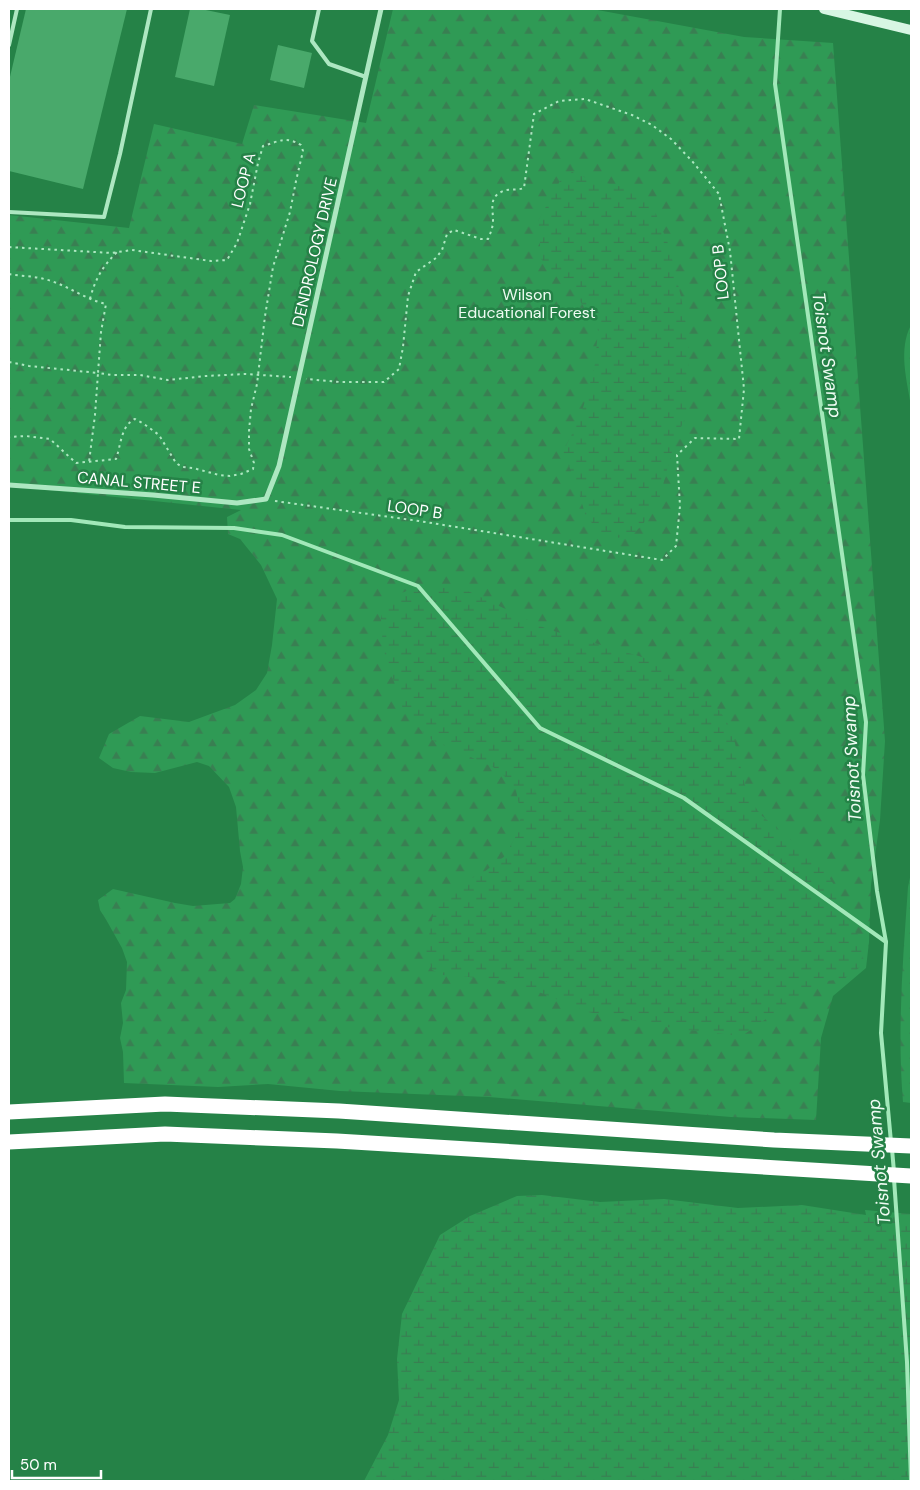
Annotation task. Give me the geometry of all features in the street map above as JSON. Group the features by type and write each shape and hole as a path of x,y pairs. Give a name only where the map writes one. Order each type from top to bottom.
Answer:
{"highway":[{"path":"9,1112 165,1104 339,1111 774,1140 911,1146"},
{"path":"9,1142 165,1134 347,1142 911,1176"}],"main road":[{"path":"827,9 911,30"}],"street":[{"name":"DENDROLOGY DRIVE","path":"266,499 280,466 381,9"},
{"name":"CANAL STREET E","path":"9,485 149,494 237,503 266,499"}],"lane":[{"path":"9,45 17,9"},
{"path":"9,212 104,217 120,154 151,9"},
{"path":"319,9 312,41 330,64 366,77"}],"path":[{"name":"LOOP B","path":"266,499 429,522 662,560 676,546 680,506 677,455 696,438 739,439 744,389 730,251 719,194 692,161 670,139 652,125 632,115 585,99 559,101 534,114 524,188 518,191 502,191 495,196 492,204 492,230 488,239 481,239 454,230 447,234 442,250 436,258 416,272 408,296 399,369 384,382 340,382 299,378"},
{"name":"LOOP A","path":"9,247 117,252 132,250 211,261 227,260 238,243 250,204 263,146 290,139 301,145 304,151 290,212 273,267 265,316 249,431 249,449 254,462 253,469 230,476 182,467 176,463 159,435 135,419 128,422 124,429 116,459 76,463 50,439 26,436 9,437"},
{"path":"90,299 104,266 117,252"},
{"path":"9,274 44,279 106,304 101,332 95,415 89,462"},
{"path":"9,362 112,375 140,375 168,380 245,374 299,378"}],"green space":[{"name":"Wilson Educational Forest","path":"393,9 592,9 744,37 833,43 885,741 880,820 871,885 866,968 833,996 821,1038 816,1120 731,1117 489,1097 340,1091 268,1084 218,1087 124,1083 123,1052 120,1038 123,1023 121,1003 126,990 127,962 122,948 100,910 98,900 113,889 193,906 230,903 235,899 241,884 243,867 236,807 229,787 209,766 197,762 155,773 131,772 113,768 99,758 109,734 140,716 189,722 235,705 256,690 267,673 277,599 261,565 240,539 228,534 227,517 241,510 9,486 9,215 129,228 154,124 242,144 254,105 366,123"},
{"path":"572,172 642,195 656,214 669,246 689,341 687,414 675,440 659,500 643,524 632,535 617,538 603,534 586,517 576,483 563,452 579,420 587,395 595,364 598,330 577,296 540,258 538,221 560,181"},
{"path":"911,325 911,406 904,355 907,335"},
{"path":"418,586 460,589 470,592 547,629 642,657 677,672 720,711 732,731 745,785 751,801 761,815 820,864 827,873 839,894 843,911 860,938 863,954 859,968 844,979 818,982 742,1036 678,1029 588,1012 519,984 494,979 443,975 432,970 426,950 435,905 454,887 484,872 505,856 518,832 521,815 516,790 509,780 493,767 432,740 412,722 403,709 383,648 381,618 384,607 390,598"},
{"path":"911,873 911,1103 903,1102 901,1021 908,887"},
{"path":"542,1195 600,1202 664,1199 738,1208 802,1205 866,1215 865,1210 911,1214 911,1481 364,1481 388,1435 399,1400 397,1359 402,1314 440,1235 470,1216 517,1196"}],"building":[{"path":"26,9 127,9 83,189 9,171 9,81"},
{"path":"190,9 201,9 230,15 214,86 175,77"},
{"path":"278,45 312,53 304,88 270,80"}],"waterway":[{"name":"Toisnot Swamp","path":"780,9 775,84 866,722 863,775 877,891 886,942 881,1033 891,1142"},
{"path":"9,520 71,520 125,527 234,528 282,535 418,586 540,728 684,798 886,942"},
{"name":"Toisnot Swamp","path":"892,1149 894,1172"},
{"name":"Toisnot Swamp","path":"894,1179 907,1362 911,1481"}]}
